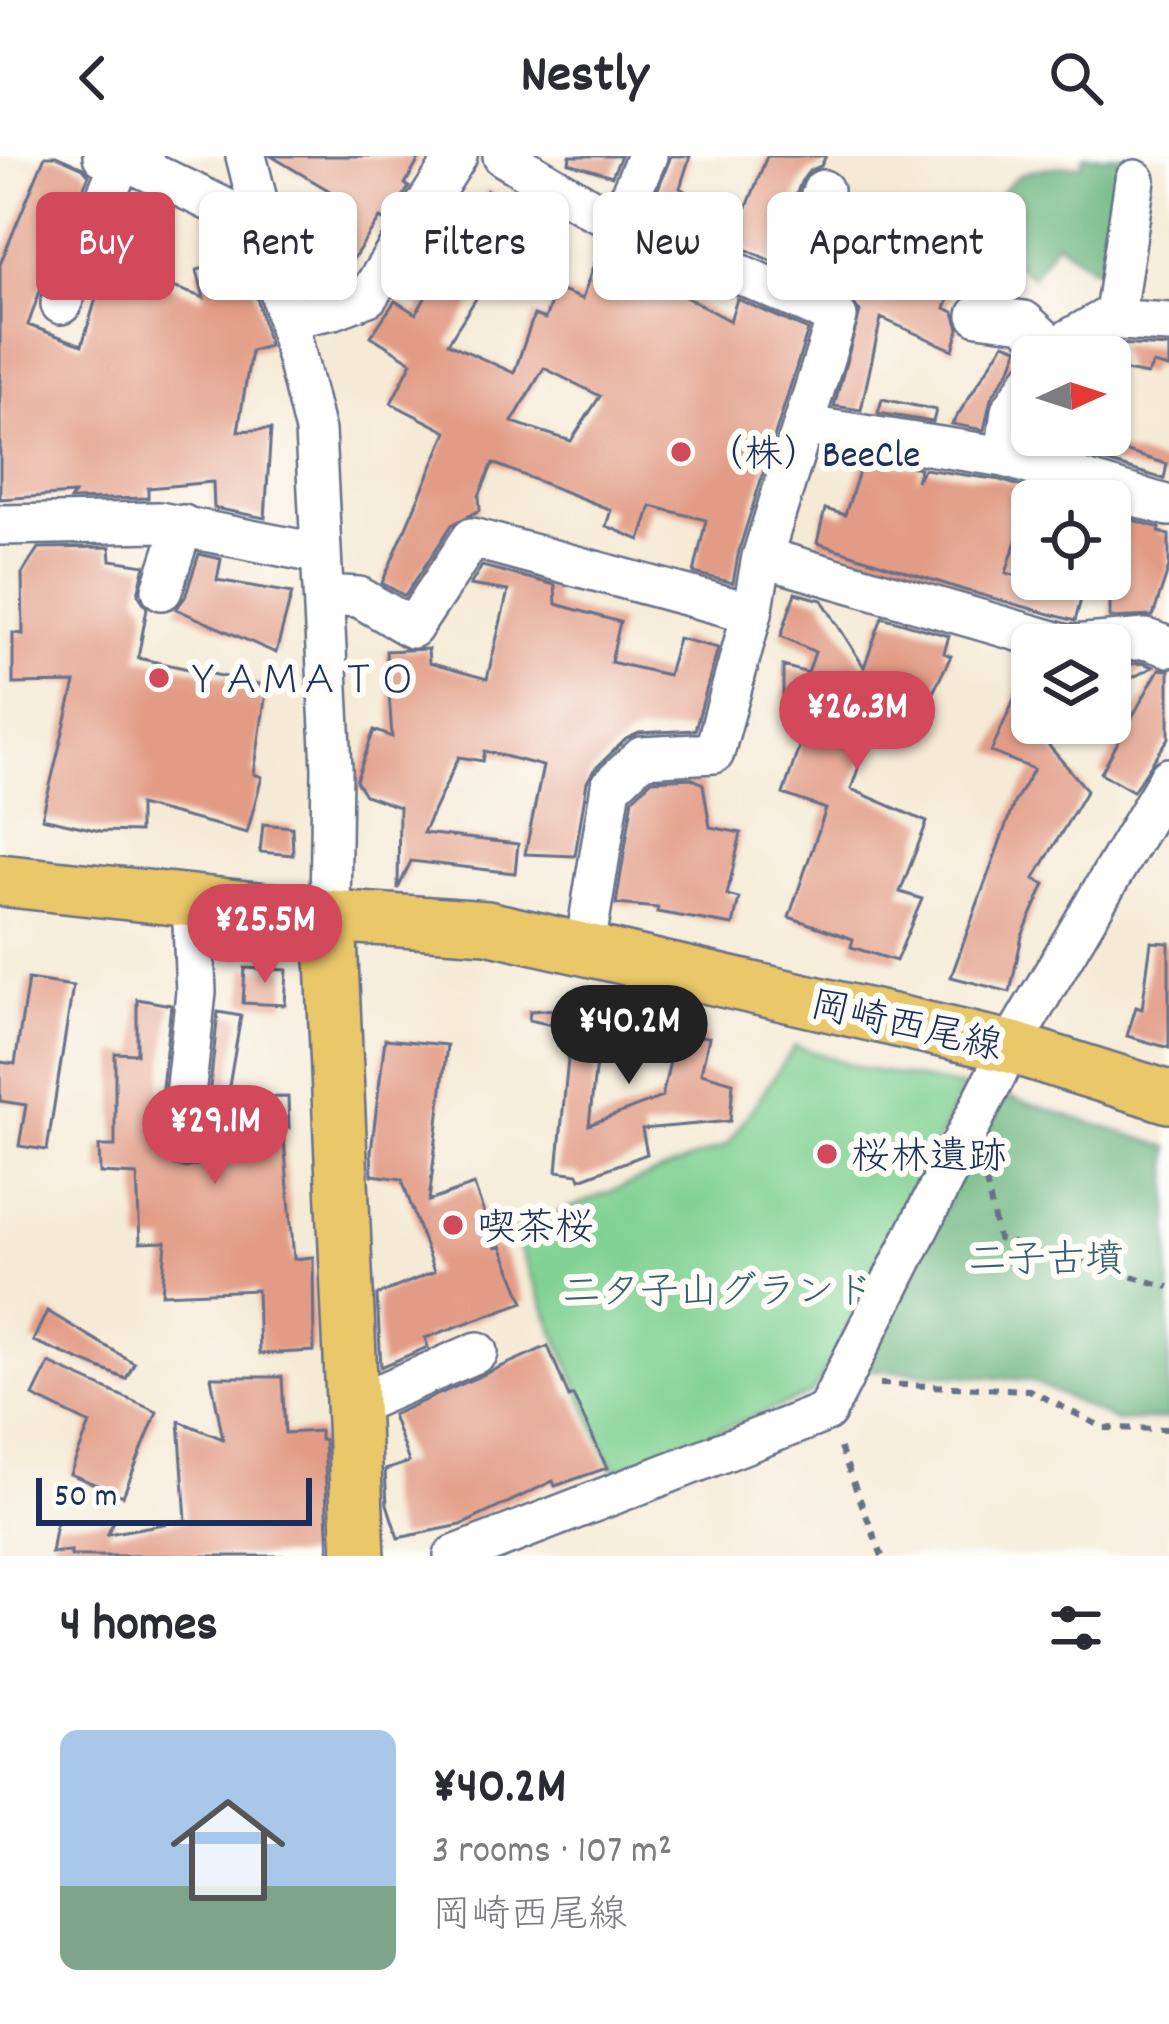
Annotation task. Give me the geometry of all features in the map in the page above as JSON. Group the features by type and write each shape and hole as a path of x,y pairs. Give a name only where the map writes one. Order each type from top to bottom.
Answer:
{"main road":[{"name":"岡崎西尾線","path":"0,880 330,916 487,927 1010,1047 1169,1097"},
{"path":"330,916 359,1556"}],"street":[{"path":"246,156 256,192"},
{"path":"289,318 368,296 457,156"},
{"path":"503,156 593,206"},
{"path":"632,192 647,156"},
{"path":"61,304 112,159 199,198"},
{"path":"1114,320 1136,180"},
{"path":"284,300 315,431 332,768 330,916"},
{"path":"586,947 611,786 642,758 714,753 752,613 762,556 837,317 798,300"},
{"path":"977,315 1024,321 1032,336"},
{"path":"1081,336 1105,319 1169,323"},
{"path":"1005,457 1011,418"},
{"path":"806,426 1005,457 1169,506"},
{"path":"0,525 182,525 321,554"},
{"path":"162,590 182,525"},
{"path":"324,595 359,597 412,628 472,538 752,613"},
{"path":"762,556 1011,628"},
{"path":"1131,640 1169,646"},
{"path":"454,1556 833,1397 1010,1047 1169,778"},
{"path":"186,1144 184,1105 196,992 192,901"},
{"path":"352,1406 478,1352"}],"path":[{"path":"955,1156 985,1179 998,1239 1169,1287"},
{"path":"883,1556 833,1397 1029,1390 1104,1429 1169,1429"}],"green space":[{"path":"1084,156 1127,156 1108,266 1093,269 1056,242 1032,277 1026,272 1026,192 1002,192 1025,173 1081,165"},
{"name":"二タ子山グランド","path":"795,1046 865,1069 964,1087 832,1361 811,1394 614,1472 512,1231 727,1145"},
{"name":"二子古墳","path":"1002,1095 1169,1147 1169,1419 1116,1421 1029,1380 859,1369"}],"building":[{"path":"45,156 56,156 89,175 82,192 36,192 37,300 28,325 82,345 96,300 175,300 175,288 199,300 258,300 269,346 251,351 238,431 271,429 265,518 214,508 213,482 148,488 148,498 70,500 74,494 0,499 0,264"},
{"path":"271,156 421,156 405,184 409,187 406,192 381,192 381,219 357,253 357,192 332,192"},
{"path":"570,156 621,156 612,176 569,163"},
{"path":"671,156 690,156 680,188 687,192 657,192"},
{"path":"767,156 826,156 821,166 809,171 797,192 767,192 767,259 743,248 743,217"},
{"path":"593,267 593,300 691,300 730,321 739,300 808,330 739,550 733,583 694,573 706,520 651,506 640,540 606,526 611,510 493,463 479,496 480,510 452,525 405,596 382,583 447,432 391,403 412,362 371,336 395,301 416,314 424,300 475,300 448,343 514,373 534,315 545,319 552,300 569,300 569,294 582,299","holes":["544,368 600,396 571,441 512,422"]},
{"path":"851,300 948,300 945,308 954,312 959,329 953,350 881,318 861,410 834,406 860,312"},
{"path":"1004,343 1011,346 1011,368 991,398 984,430 952,424"},
{"path":"1131,345 1169,347 1169,368 1153,364 1147,375 1131,372"},
{"path":"882,399 936,410 933,422 878,413"},
{"path":"1131,453 1167,464 1164,479 1086,456"},
{"path":"863,459 920,468 916,481 924,469 1011,483 1011,557 1006,573 1011,574 1011,600 1081,600 1075,621 817,543 825,509 845,515"},
{"path":"1131,519 1160,528 1159,532 1169,535 1169,567 1153,616 1110,618 1110,600 1131,600"},
{"path":"110,547 111,560 145,565 138,594 147,608 138,658 267,686 254,774 262,777 247,833 139,805 139,832 100,831 42,818 75,683 13,684 13,633 23,634 22,574 38,548"},
{"path":"199,554 221,559 217,580 292,593 276,653 176,609 185,597"},
{"path":"482,566 555,585 556,604 620,622 611,662 668,675 678,638 718,648 695,730 639,733 626,739 594,770 587,782 575,856 525,854 543,766 485,751 483,761 459,757 423,833 518,844 515,873 411,861 398,889 399,807 365,795 356,781 374,730 392,737 386,651 428,649 429,663 487,679 508,591 470,585"},
{"path":"795,593 822,600 864,667 882,617 949,636 944,653 951,656 916,727 876,717 851,789 927,822 900,892 922,899 896,961 851,947 853,939 789,917 826,809 783,794 814,703 783,699 783,666 808,673 815,652 781,636"},
{"path":"1143,663 1153,667 1131,678 1131,664"},
{"path":"1159,669 1169,670 1169,738 1133,791 1101,773 1117,744 1131,744 1131,719"},
{"path":"1011,706 1011,744 1047,744 1087,790 1034,879 1045,884 1022,936 1010,992 951,977 1014,803 1034,769 991,752"},
{"path":"691,778 703,784 710,827 741,833 727,895 739,898 733,925 616,904 633,798 652,780"},
{"path":"263,824 292,827 293,855 260,852"},
{"path":"1151,942 1169,943 1169,1048 1127,1036 1136,1007 1142,1009"},
{"path":"245,968 287,970 285,1005 243,1003"},
{"path":"28,979 73,986 47,1150 19,1146 26,1105 0,1101 0,1062 15,1064"},
{"path":"137,999 171,1005 160,1106 162,1146 174,1165 198,1165 208,1154 218,1012 241,1016 227,1098 288,1097 289,1128 283,1128 294,1259 313,1257 314,1351 259,1354 257,1290 162,1294 166,1242 140,1243 137,1175 100,1173 99,1146 115,1146 115,1053 137,1054"},
{"path":"620,1005 671,1016 664,1049 599,1035 589,1125 662,1097 676,1034 709,1037 701,1073 733,1082 730,1121 642,1129 647,1154 580,1179 578,1174 557,1171 571,1029 529,1020 530,1011"},
{"path":"385,1039 447,1045 429,1201 474,1185 496,1248 501,1246 524,1302 425,1338 428,1347 381,1367 377,1295 434,1272 402,1179 372,1175"},
{"path":"47,1311 134,1363 126,1379 33,1341"},
{"path":"548,1346 607,1468 555,1486 553,1481 461,1525 398,1538 387,1504 385,1470 409,1462 392,1415"},
{"path":"49,1363 157,1412 123,1496 70,1474 90,1424 33,1396"},
{"path":"211,1377 282,1377 285,1433 320,1431 329,1556 51,1553 56,1523 114,1520 108,1534 186,1520 179,1421 223,1439"}],"place":[{"name":"（株）BeeCle","path":"681,452"},
{"name":"ＹＡＭＡＴＯ","path":"159,678"},
{"name":"桜林遺跡","path":"827,1154"},
{"name":"喫茶桜","path":"453,1225"}]}
